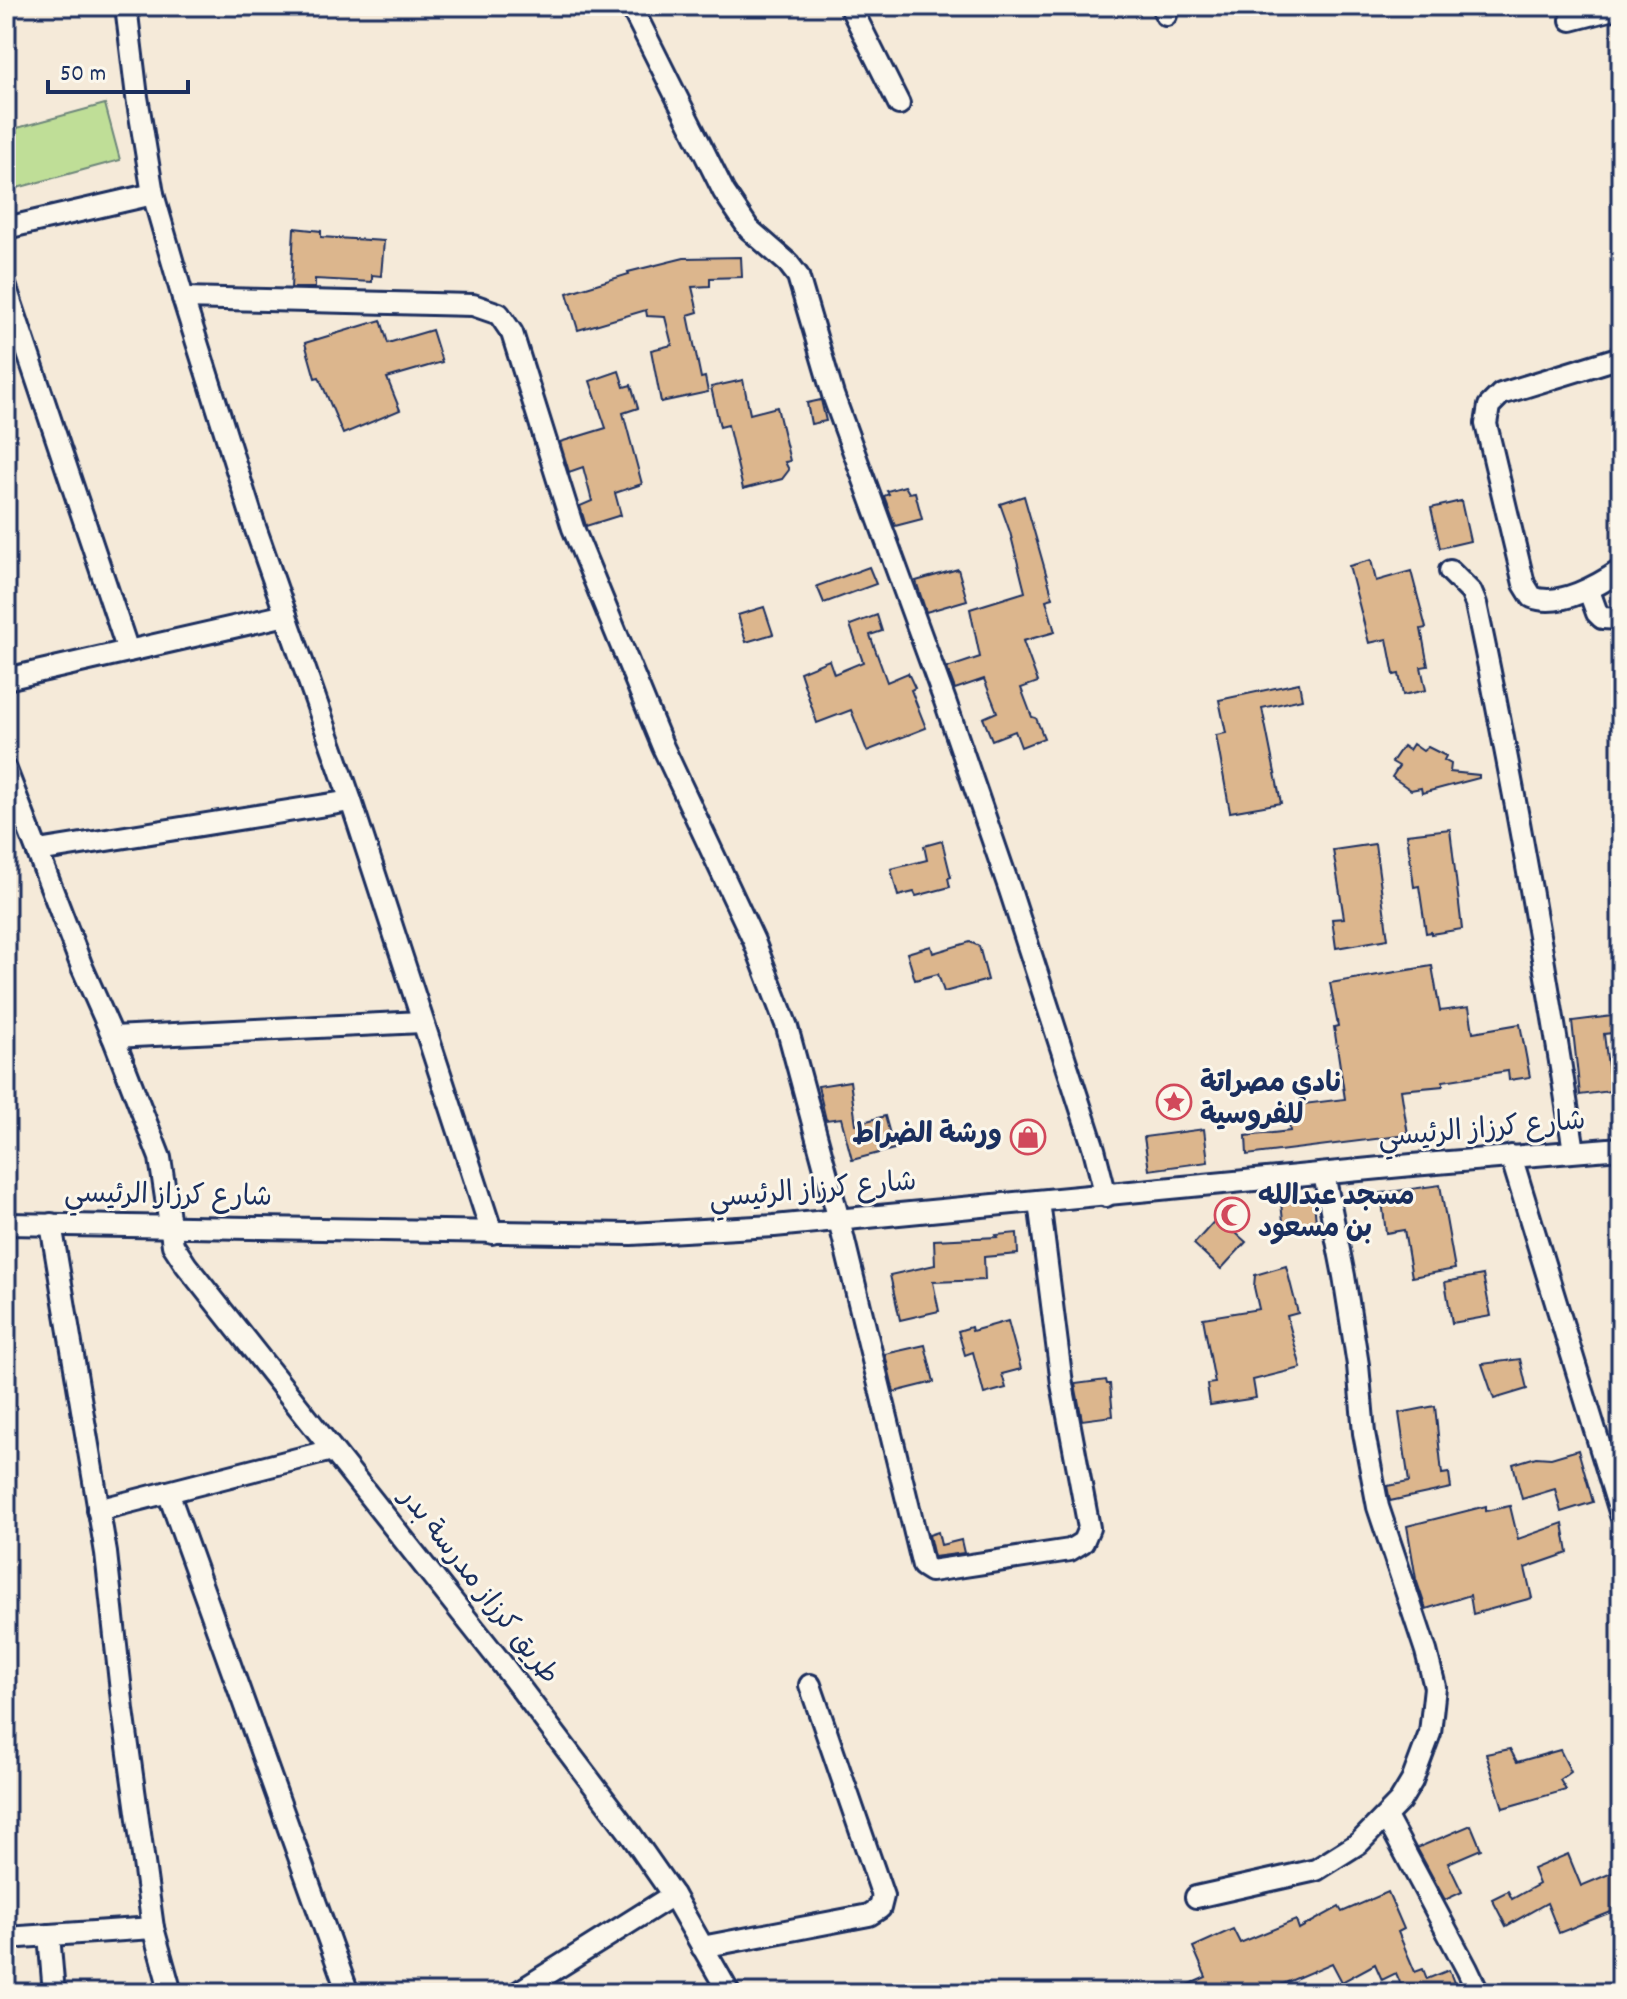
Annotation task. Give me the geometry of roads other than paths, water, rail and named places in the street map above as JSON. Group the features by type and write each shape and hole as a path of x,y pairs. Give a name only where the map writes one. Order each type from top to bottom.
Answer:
{"street":[{"path":"126,6 153,194 183,298 254,524 351,801 492,1233"},
{"path":"631,6 724,192 749,229 788,263 798,276 833,395 945,701 1010,890 1094,1149 1106,1196"},
{"path":"850,6 899,104"},
{"path":"1571,20 1621,7"},
{"path":"6,228 153,194"},
{"path":"6,288 128,651"},
{"path":"183,298 473,305 499,314 512,333 573,528 663,747 754,941 787,1027 839,1220 923,1566 931,1571 1070,1550 1083,1542 1089,1528 1062,1384 1039,1201"},
{"path":"1621,357 1501,394 1494,399 1486,415 1527,592 1532,597 1547,600 1589,591 1621,570"},
{"path":"1450,571 1471,592 1476,604 1541,937 1574,1151"},
{"path":"1589,591 1602,618 1621,619"},
{"path":"6,679 286,615"},
{"name":"طريق كرزاز مدرسة بدر","path":"6,770 13,808 38,851 160,1158 173,1245 499,1660 629,1832 673,1895 729,1993"},
{"path":"38,851 351,801"},
{"path":"113,1037 422,1022"},
{"name":"شارع كرزاز الرئيسي","path":"6,1224 631,1234 839,1220 1621,1148"},
{"path":"1511,1156 1621,1515"},
{"path":"1196,1897 1316,1870 1359,1843 1386,1817 1412,1781 1430,1733 1435,1687 1378,1507 1364,1433 1358,1365 1344,1276 1324,1174"},
{"path":"51,1224 98,1510 153,1928 171,1993"},
{"path":"98,1510 332,1450"},
{"path":"168,1492 348,1993"},
{"path":"702,1947 869,1915 880,1908 883,1896 810,1685"},
{"path":"1386,1817 1467,1969 1476,1988 1475,1993"},
{"path":"517,1993 673,1895"},
{"path":"6,1938 153,1928"},
{"path":"49,1935 54,1993"}],"place":[{"name":"نادي مصراتة للفروسية","path":"1174,1102"},
{"name":"ورشة الضراط","path":"1028,1137"},
{"name":"مسجد عبدالله بن مسعود","path":"1232,1215"}]}
